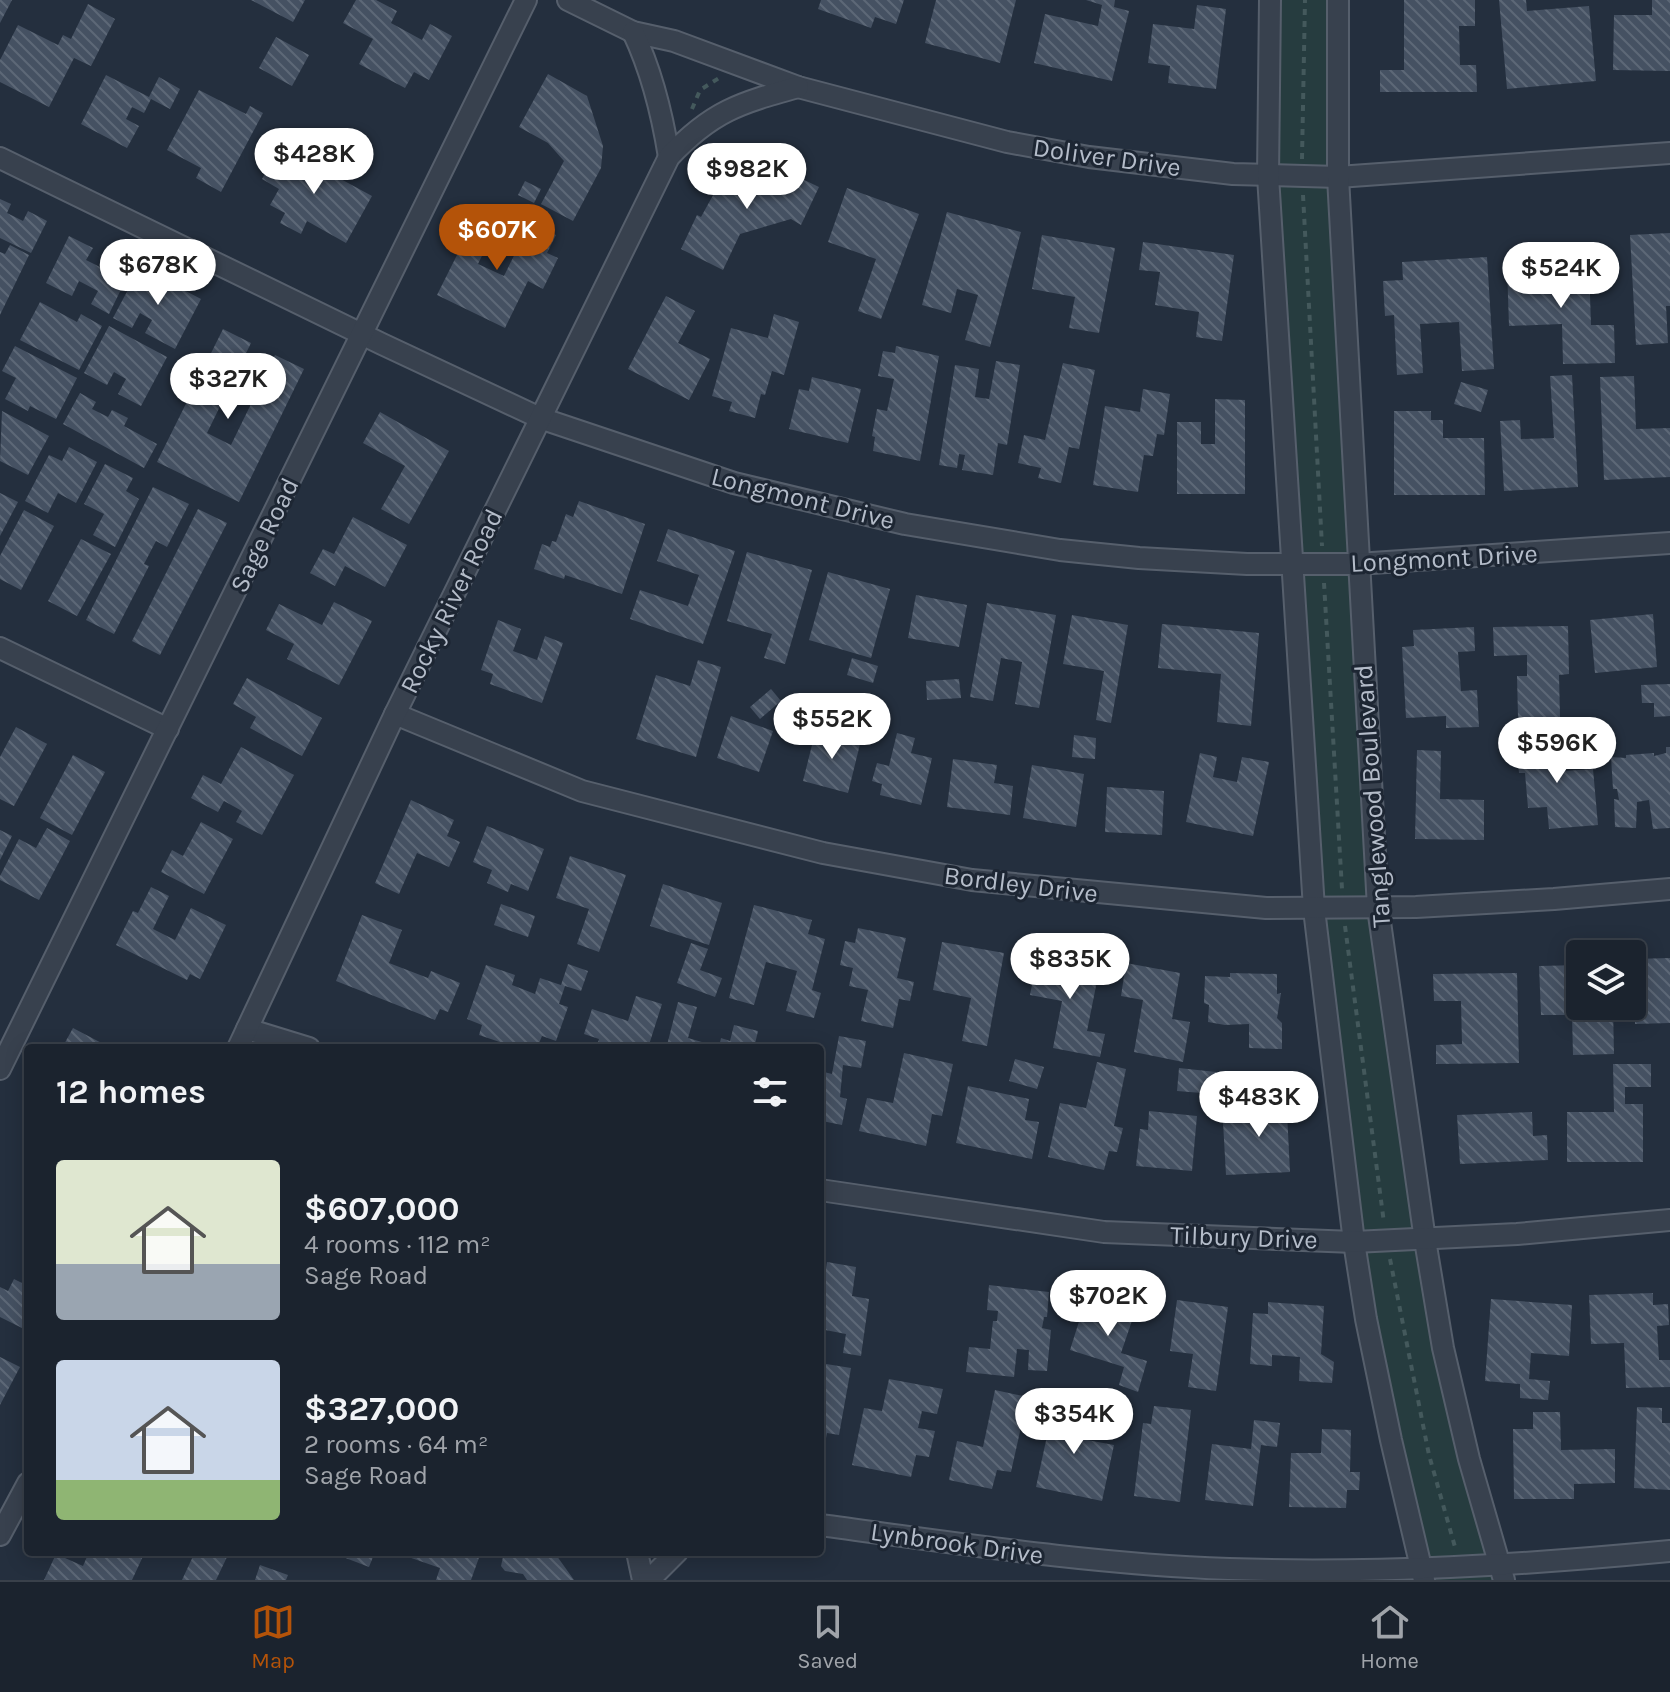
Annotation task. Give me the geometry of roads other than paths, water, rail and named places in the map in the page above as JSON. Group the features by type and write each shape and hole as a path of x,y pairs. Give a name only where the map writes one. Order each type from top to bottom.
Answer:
{"street":[{"name":"Sage Road","path":"0,1069 526,0"},
{"name":"Doliver Drive","path":"568,0 633,32 674,41 798,87 1007,142 1089,157 1268,176 1338,177 1670,153"},
{"path":"1270,0 1268,176 1314,909 1354,1242 1381,1394 1422,1574"},
{"name":"Tanglewood Boulevard","path":"1338,0 1338,177 1378,908 1443,1348 1469,1459 1501,1573"},
{"path":"633,32 650,72 669,157"},
{"name":"Rocky River Road","path":"243,1038 395,714 669,157 693,131 738,104 798,87"},
{"name":"Longmont Drive","path":"0,158 540,418 734,483 905,524 1060,550 1139,558 1292,564 1357,564 1670,543"},
{"path":"0,648 168,729"},
{"name":"Bordley Drive","path":"395,714 582,791 823,853 972,880 1179,901 1314,909 1554,899 1670,889"},
{"path":"243,1038 283,1044"},
{"name":"Tilbury Drive","path":"824,1191 1104,1232 1354,1242 1425,1240 1670,1220"},
{"path":"0,1535 24,1490"},
{"name":"Lynbrook Drive","path":"824,1526 1064,1557 1228,1569 1501,1573 1670,1551"},
{"path":"638,1556 643,1580"},
{"path":"649,1580 673,1556"}]}
